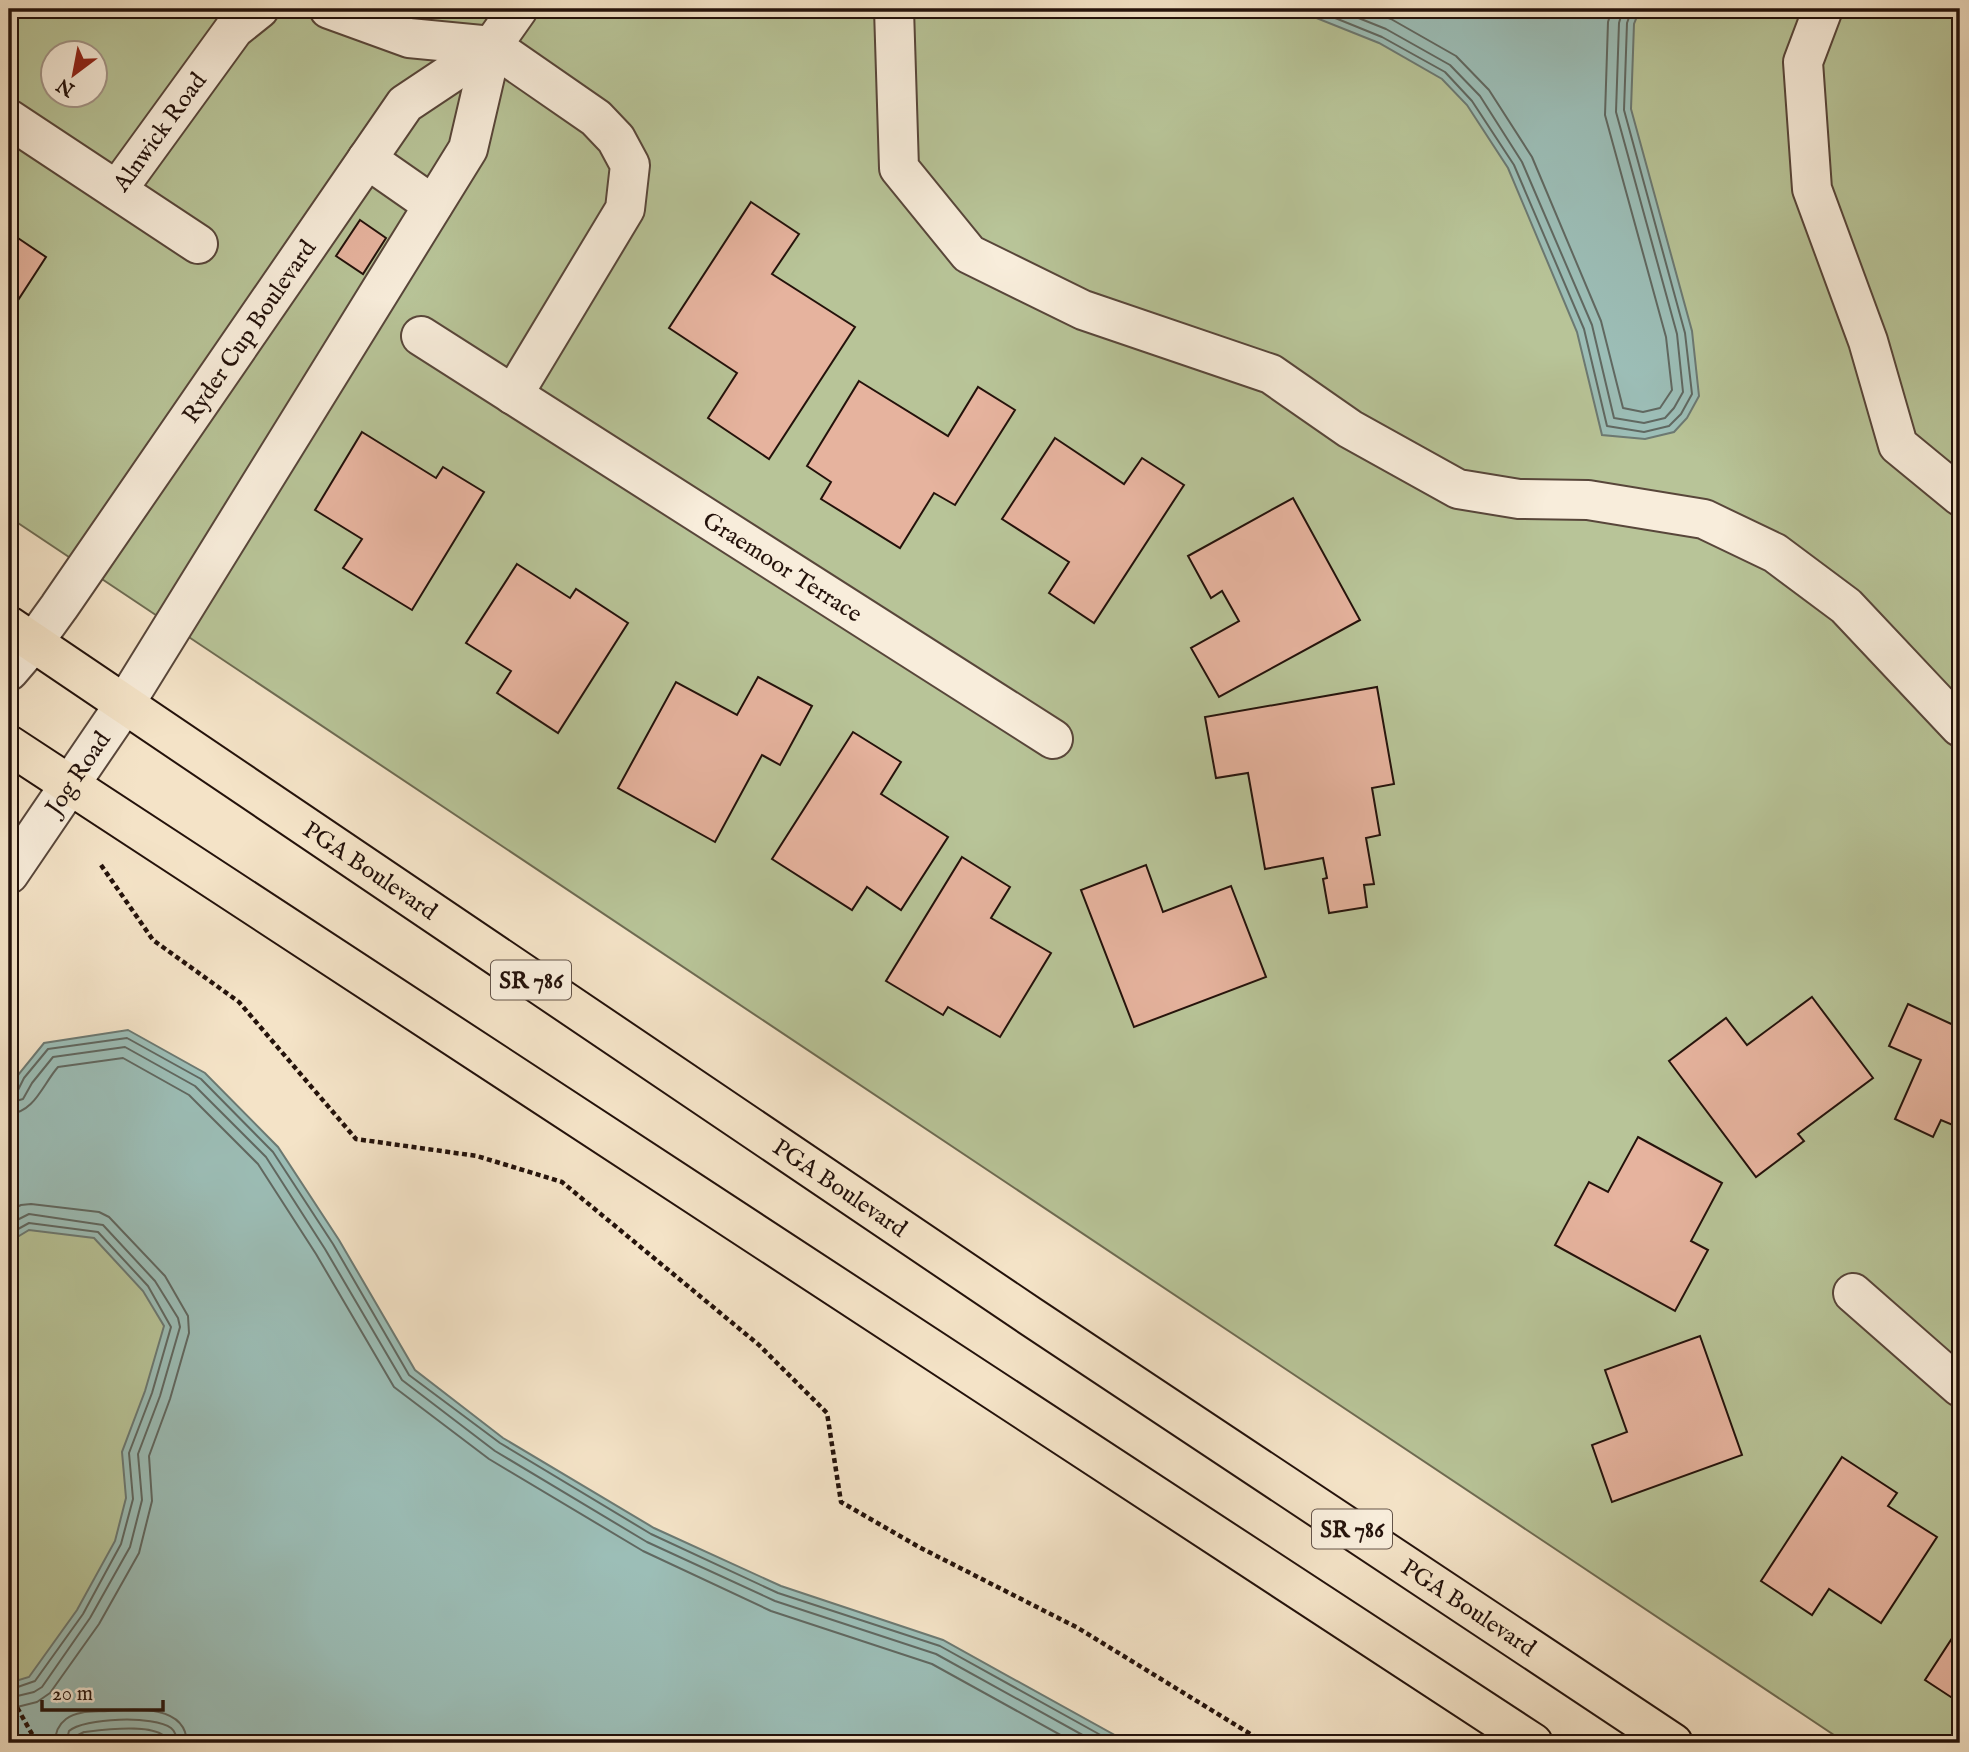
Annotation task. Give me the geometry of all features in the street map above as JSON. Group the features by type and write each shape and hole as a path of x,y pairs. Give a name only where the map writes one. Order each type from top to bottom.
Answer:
{"main road":[{"name":"PGA Boulevard","path":"21,634 1018,1308 1673,1743"},
{"path":"9,745 1533,1743"}],"street":[{"name":"Alnwick Road","path":"9,119 117,191 233,29 260,9"},
{"path":"329,9 409,38 492,46 596,118 617,139 630,165 625,209 513,395"},
{"name":"Ryder Cup Boulevard","path":"21,634 405,104 492,46 518,9"},
{"path":"894,9 899,169 969,254 1083,310 1271,374 1350,429 1458,489 1518,499 1588,500 1704,519 1775,553 1846,606 1960,727"},
{"path":"1823,9 1803,62 1812,189 1868,341 1898,445 1960,496"},
{"name":"Ryder Cup Boulevard","path":"124,705 468,149 492,46"},
{"name":"Ryder Cup Boulevard","path":"340,355 398,307 495,149 480,98"},
{"path":"367,159 433,205"},
{"path":"117,191 198,244"},
{"name":"Graemoor Terrace","path":"421,336 1053,739"},
{"path":"9,671 21,634"},
{"name":"Jog Road","path":"9,874 124,705"},
{"path":"1853,1293 1960,1387"}],"path":[{"path":"101,865 153,940 239,1002 356,1139 477,1156 562,1182 759,1345 827,1413 841,1502 919,1547 1078,1629 1265,1743"},
{"path":"9,1693 37,1743"}],"green space":[{"path":"9,9 1960,9 1960,1743 1846,1743 9,517"},
{"path":"9,1202 158,1232 823,1743 9,1743"}],"water":[{"path":"1181,9 1640,9 1634,24 1631,109 1692,331 1699,396 1687,418 1674,432 1645,439 1602,435 1577,332 1508,168 1467,105 1442,79 1379,43 1309,15 1199,14"},
{"path":"128,1030 205,1073 278,1147 339,1240 415,1370 503,1438 654,1528 781,1586 943,1640 1129,1743 175,1743 111,1736 76,1743 9,1743 9,1683 29,1677 77,1610 115,1541 126,1498 122,1452 145,1391 164,1326 143,1291 94,1238 29,1230 9,1242 9,1093 18,1075 44,1043"}],"building":[{"path":"751,202 799,234 772,274 855,327 769,459 708,418 737,373 669,328"},
{"path":"360,220 386,238 363,274 336,256"},
{"path":"9,232 46,257 9,314"},
{"path":"859,381 948,436 978,387 1015,410 955,505 934,493 900,548 821,499 831,482 807,466"},
{"path":"362,432 436,478 443,467 484,492 412,610 343,568 362,539 315,510"},
{"path":"1055,438 1124,484 1142,458 1184,485 1094,623 1049,593 1069,562 1002,519"},
{"path":"1293,498 1360,620 1219,697 1191,648 1239,621 1222,591 1211,598 1188,556"},
{"path":"517,564 570,598 576,589 628,623 558,733 497,693 511,671 466,643"},
{"path":"758,677 812,706 780,765 762,755 715,842 618,788 676,682 737,715"},
{"path":"1377,687 1394,784 1372,788 1380,835 1366,838 1374,884 1364,885 1367,907 1329,913 1323,879 1327,878 1323,858 1265,869 1248,773 1216,778 1205,717"},
{"path":"853,732 901,762 881,794 948,837 901,910 867,887 852,910 772,859"},
{"path":"962,857 1010,887 991,918 1051,953 1000,1037 948,1007 943,1015 886,981"},
{"path":"1146,865 1163,912 1231,886 1266,977 1134,1027 1081,890"},
{"path":"1812,997 1873,1078 1798,1134 1804,1141 1756,1177 1669,1061 1726,1018 1747,1045"},
{"path":"1908,1004 1960,1028 1960,1128 1941,1120 1933,1137 1895,1119 1921,1060 1889,1046"},
{"path":"1638,1137 1722,1183 1691,1241 1708,1250 1675,1311 1555,1245 1589,1182 1608,1192"},
{"path":"1700,1336 1742,1455 1612,1502 1592,1445 1627,1432 1605,1370"},
{"path":"1842,1457 1897,1493 1888,1506 1937,1537 1881,1623 1829,1589 1812,1615 1761,1581"},
{"path":"1960,1626 1960,1703 1925,1680"}]}
